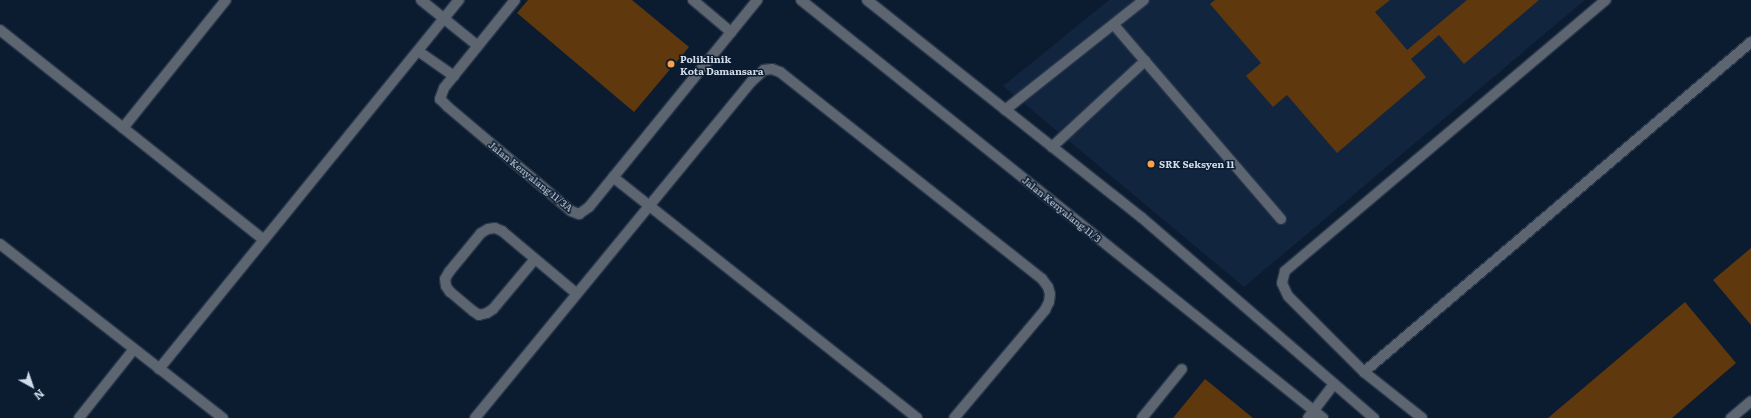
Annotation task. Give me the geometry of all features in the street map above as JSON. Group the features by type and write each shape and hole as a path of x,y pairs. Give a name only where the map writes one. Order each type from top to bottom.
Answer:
{"street":[{"path":"123,128 226,0"},
{"path":"421,0 478,46"},
{"path":"159,370 459,0"},
{"name":"Jalan Kenyalang 11/3A","path":"515,0 444,88 440,99 448,108 571,211 579,214 589,207 757,0"},
{"path":"693,0 731,32"},
{"name":"Jalan Kenyalang 11/3","path":"801,0 1311,414 1323,418"},
{"path":"867,0 1141,217 1374,418"},
{"path":"1005,110 1144,0"},
{"path":"1422,418 1364,372 1288,296 1282,283 1285,270 1606,0"},
{"path":"1114,25 1281,219"},
{"path":"0,30 264,240"},
{"path":"1364,372 1751,42"},
{"path":"418,51 454,76"},
{"path":"1052,147 1145,61"},
{"path":"475,418 649,204 757,75 764,70 780,72 1042,279 1048,287 1050,294 1049,302 1045,310 954,418"},
{"path":"613,177 649,204 917,418"},
{"path":"535,259 493,309 487,314 480,314 473,311 450,292 446,286 445,279 449,272 481,233 488,228 495,228 502,231 576,293"},
{"path":"0,244 159,370 223,418"},
{"path":"80,418 134,349"},
{"path":"1142,418 1182,369"},
{"path":"1311,414 1334,384"},
{"path":"1731,418 1751,401"}],"shaded area":[{"path":"1109,0 1585,0 1244,287 1003,86"}],"building":[{"path":"528,0 632,0 689,47 634,112 517,13"},
{"path":"1215,0 1390,0 1375,12 1407,50 1467,0 1539,0 1464,64 1439,35 1411,59 1426,77 1337,153 1287,95 1273,107 1246,76 1261,63 1210,4"},
{"path":"1751,248 1751,325 1713,280"},
{"path":"1685,302 1736,363 1672,418 1548,418"},
{"path":"1205,379 1253,418 1173,418"}],"place":[{"name":"Poliklinik Kota Damansara","path":"671,64"},
{"name":"SRK Seksyen 11","path":"1151,164"}]}
